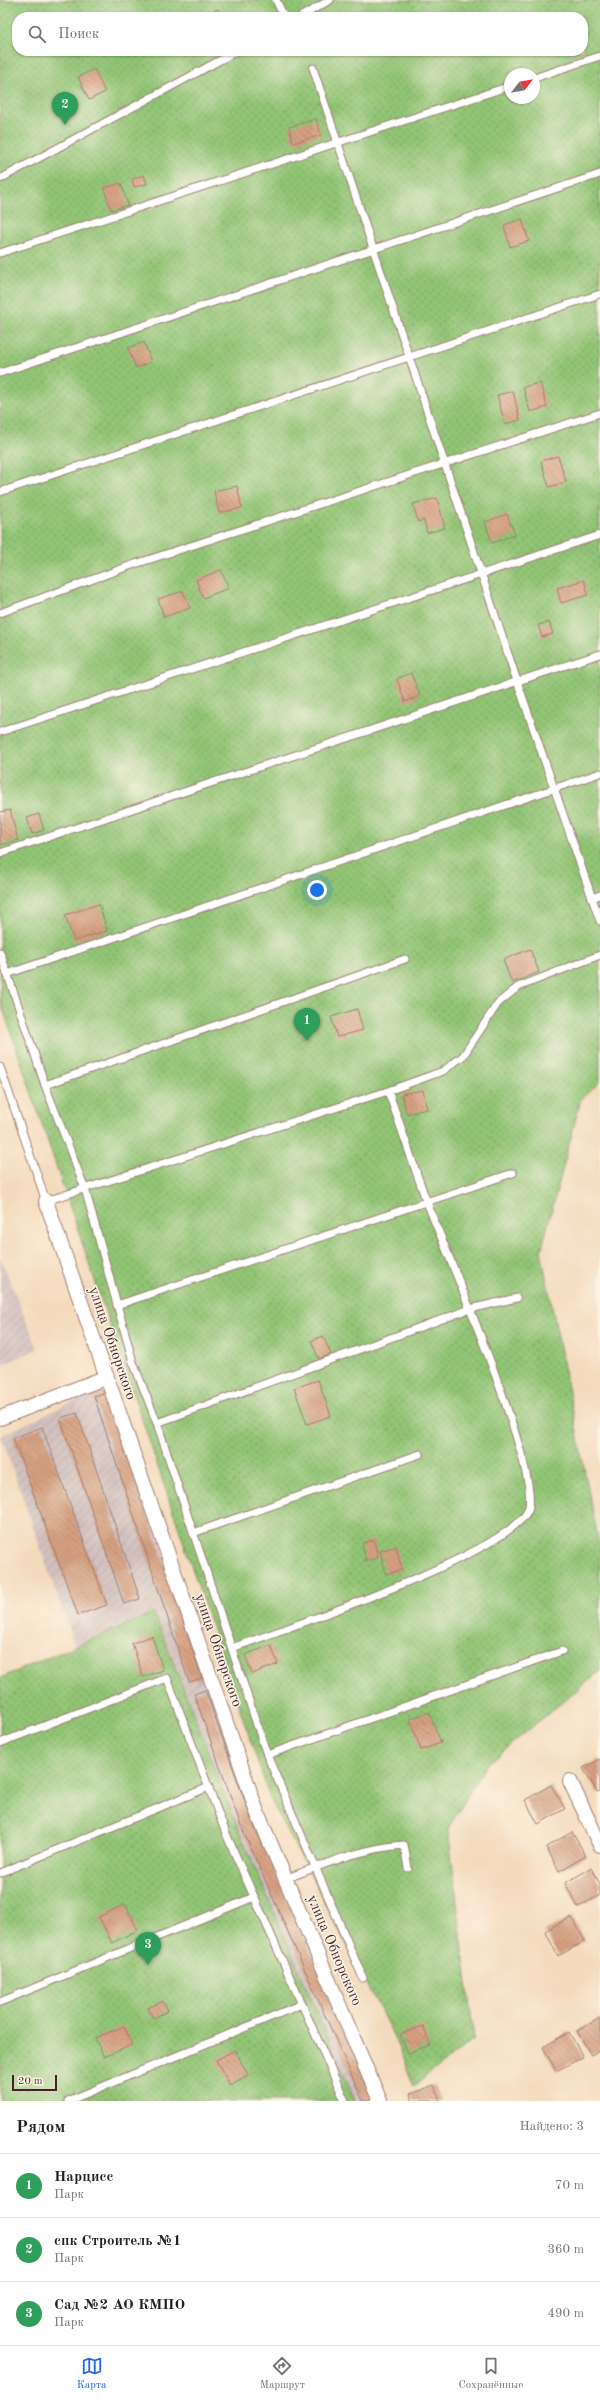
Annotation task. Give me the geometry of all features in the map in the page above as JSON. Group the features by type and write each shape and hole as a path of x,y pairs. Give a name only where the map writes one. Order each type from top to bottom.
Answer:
{"street":[{"name":"улица Обнорского","path":"46,1201 257,1812 380,2101"},
{"path":"0,1418 107,1377"},
{"path":"570,1781 600,1846"}],"lane":[{"path":"276,0 282,12"},
{"path":"309,12 330,0"},
{"path":"0,179 229,56"},
{"path":"540,76 600,56"},
{"path":"313,68 517,681 600,921"},
{"path":"0,253 504,88"},
{"path":"0,373 600,174"},
{"path":"0,492 600,294"},
{"path":"0,613 132,565 600,413"},
{"path":"0,732 600,535"},
{"path":"0,853 600,654"},
{"path":"7,974 600,773"},
{"path":"592,898 600,895"},
{"path":"0,952 45,1085 85,1189 133,1362 157,1423 267,1755 363,1978"},
{"path":"0,1067 46,1201 388,1092 443,1071 463,1056 498,1003 518,987 600,955"},
{"path":"45,1085 405,959"},
{"path":"232,1648 384,1592 488,1546 515,1526 529,1509 529,1483 495,1372 427,1203 388,1092"},
{"path":"117,1305 427,1203 513,1173"},
{"path":"157,1423 470,1309 517,1298"},
{"path":"194,1533 420,1454"},
{"path":"267,1755 562,1651"},
{"path":"0,1743 167,1678 227,1836 345,2101"},
{"path":"0,1873 209,1787"},
{"path":"285,1878 373,1848 404,1845 408,1868"},
{"path":"0,2002 254,1897"},
{"path":"68,2101 302,2004"}],"shaded area":[{"path":"0,1257 38,1349 0,1366"},
{"path":"107,1385 254,1820 378,2101 355,2101 238,1828 155,1613 75,1646 1,1436"}],"green space":[{"path":"0,0 600,0 600,1082 581,1099 541,1251 600,1548 600,1671 486,1765 448,1829 474,2039 414,2086 391,2030 270,1798 0,1000"},
{"path":"154,1613 238,1828 355,2101 0,2101 0,1678"}],"building":[{"path":"218,9 219,12 212,12"},
{"path":"94,69 105,92 89,100 78,77"},
{"path":"316,119 321,135 293,143 289,127"},
{"path":"144,175 147,184 134,187 132,179"},
{"path":"121,183 128,205 111,210 104,188"},
{"path":"522,219 529,241 510,247 504,225"},
{"path":"144,342 151,362 136,368 128,348"},
{"path":"540,383 547,407 530,412 523,387"},
{"path":"513,391 520,420 505,424 497,395"},
{"path":"558,456 566,482 549,487 541,461"},
{"path":"237,486 242,508 219,513 214,491"},
{"path":"437,498 445,528 427,533 424,520 418,522 413,504"},
{"path":"507,514 515,535 492,543 485,522"},
{"path":"221,570 229,588 203,598 196,580"},
{"path":"584,580 588,595 561,603 557,588"},
{"path":"183,591 190,608 164,617 158,599"},
{"path":"549,622 553,634 542,637 538,625"},
{"path":"411,673 420,696 405,702 397,679"},
{"path":"10,810 18,840 0,845 0,812"},
{"path":"39,814 44,830 32,834 27,818"},
{"path":"99,904 107,931 74,941 65,915"},
{"path":"530,949 539,972 512,983 503,960"},
{"path":"357,1009 363,1030 337,1037 331,1017"},
{"path":"423,1090 427,1109 406,1114 402,1094"},
{"path":"323,1336 331,1354 319,1359 311,1341"},
{"path":"318,1380 331,1416 307,1424 294,1388"},
{"path":"107,1392 202,1678 189,1682 94,1396"},
{"path":"77,1413 140,1599 124,1604 60,1418"},
{"path":"42,1427 107,1605 78,1615 13,1438"},
{"path":"374,1540 378,1558 366,1561 362,1543"},
{"path":"396,1546 402,1570 386,1574 380,1551"},
{"path":"152,1636 163,1670 143,1677 132,1643"},
{"path":"271,1645 278,1664 252,1674 245,1655"},
{"path":"205,1690 252,1821 375,2100 374,2101 363,2101 241,1826 194,1694"},
{"path":"429,1712 441,1743 421,1750 410,1719"},
{"path":"600,1759 600,1791 597,1792 583,1768"},
{"path":"551,1785 565,1809 538,1824 525,1800"},
{"path":"572,1832 586,1856 559,1871 546,1847"},
{"path":"591,1868 600,1884 600,1895 578,1907 565,1883"},
{"path":"125,1904 138,1930 112,1943 99,1917"},
{"path":"571,1917 585,1941 558,1956 545,1931"},
{"path":"163,2001 168,2011 153,2018 148,2008"},
{"path":"600,2018 600,2050 591,2055 577,2031"},
{"path":"124,2026 132,2045 104,2057 95,2038"},
{"path":"423,2026 430,2045 408,2053 400,2034"},
{"path":"569,2032 583,2057 556,2071 543,2047"},
{"path":"235,2050 248,2075 230,2085 216,2060"},
{"path":"434,2085 440,2101 413,2101 410,2094"}],"place":[{"name":"спк Строитель №1","path":"65,125"},
{"name":"Нарцисс","path":"307,1041"},
{"name":"Сад №2 АО КМПО","path":"148,1965"}]}
